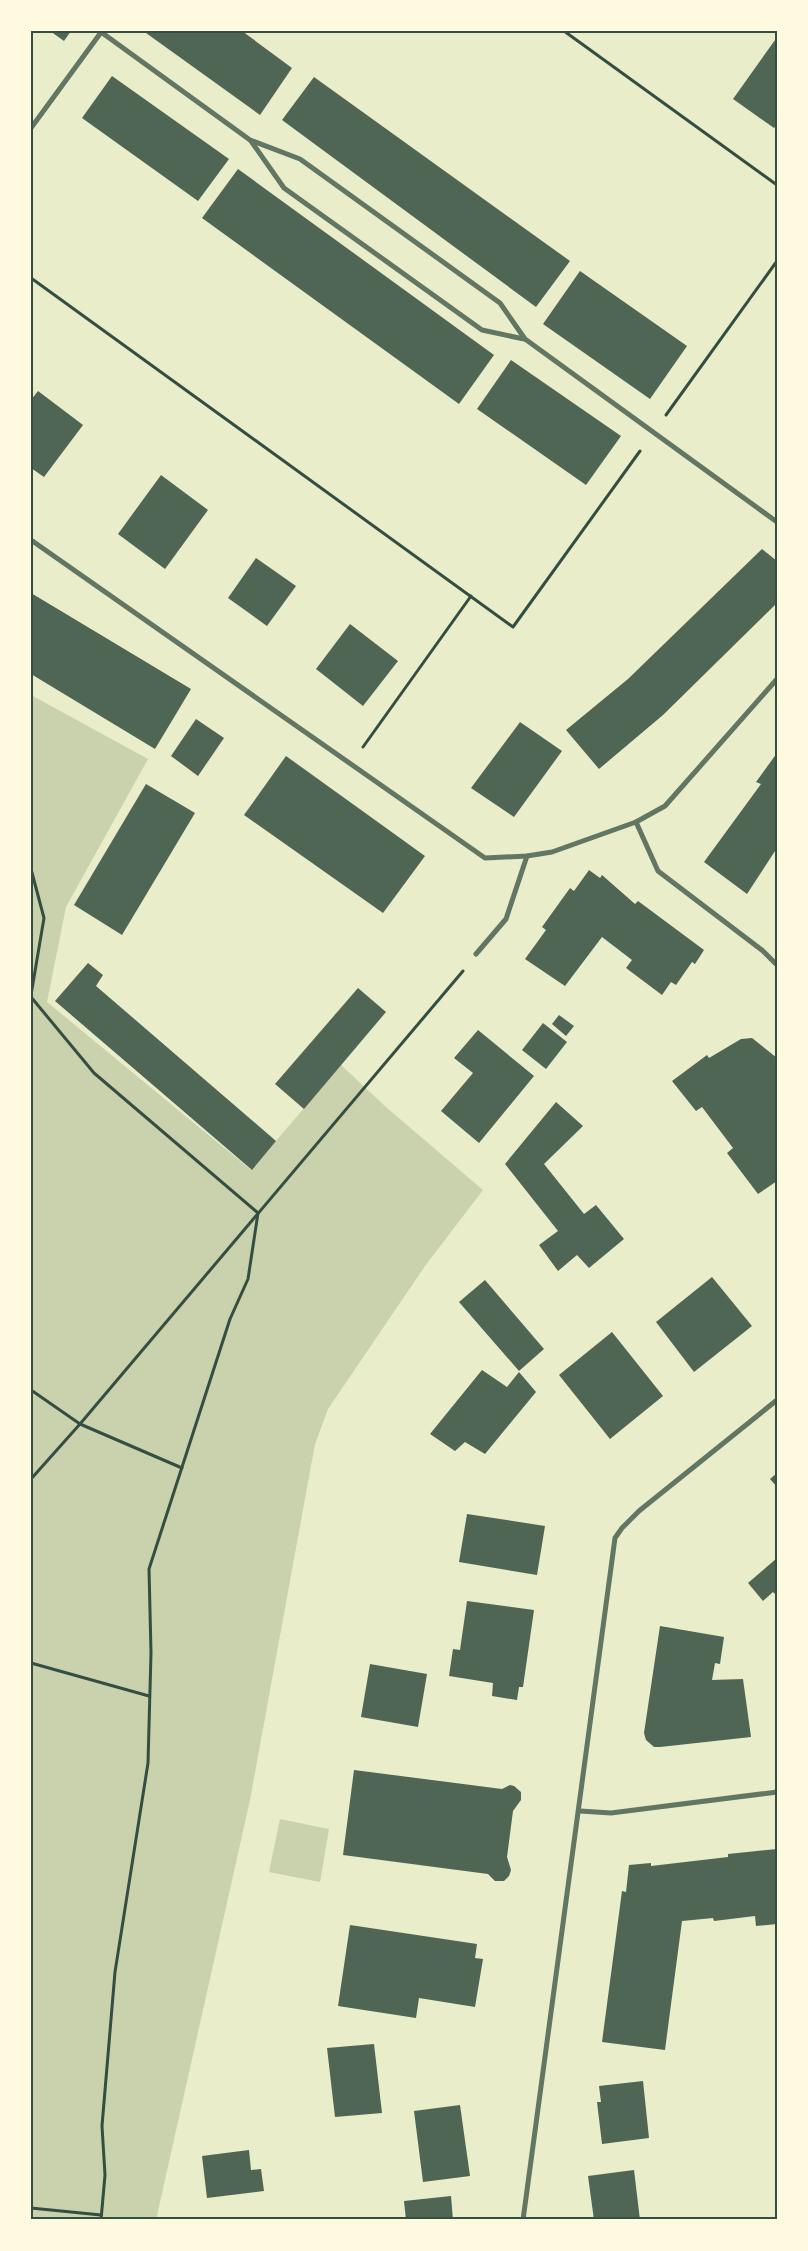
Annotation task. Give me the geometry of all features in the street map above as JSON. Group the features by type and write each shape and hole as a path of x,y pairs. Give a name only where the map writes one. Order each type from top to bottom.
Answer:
{"street":[{"path":"31,128 101,32 250,140 300,159 500,303 525,339 777,522"},
{"path":"250,140 284,188 482,330 525,339"},
{"path":"31,540 485,858 528,856 552,852 636,822 665,806 777,679"},
{"path":"636,822 658,871 763,951 777,965"},
{"path":"476,954 506,919 528,856"},
{"path":"523,2220 616,1538 622,1528 639,1511 777,1400"},
{"path":"580,1812 611,1813 777,1792"}],"path":[{"path":"564,31 777,185"},
{"path":"660,423 777,261"},
{"path":"31,278 513,627 641,450"},
{"path":"362,747 471,596"},
{"path":"31,869 44,918 31,996 94,1073 258,1213"},
{"path":"31,1480 476,954"},
{"path":"101,2220 105,2175 102,2126 115,1972 148,1764 149,1569 230,1319 248,1279 258,1213"},
{"path":"31,1390 80,1424 182,1468"},
{"path":"31,1663 149,1696"},
{"path":"31,2208 101,2215"}],"green space":[{"path":"31,695 148,759 66,907 47,1002 251,1170 341,1065 386,1107 483,1190 425,1266 328,1409 315,1444 250,1800 156,2220 31,2220"},
{"path":"280,1819 329,1829 320,1882 269,1872"}],"building":[{"path":"50,31 71,31 64,41"},
{"path":"147,31 242,31 292,68 260,115 146,33"},
{"path":"775,40 777,125 774,128 733,99"},
{"path":"112,76 229,159 198,201 82,118"},
{"path":"314,77 570,261 536,307 282,120"},
{"path":"238,169 494,355 459,404 202,218"},
{"path":"580,271 687,346 650,399 543,324"},
{"path":"511,360 621,436 586,485 477,409"},
{"path":"38,391 83,425 44,477 31,468 31,400"},
{"path":"161,475 208,510 165,569 118,534"},
{"path":"762,549 777,561 777,603 663,715 599,769 566,730 628,679"},
{"path":"256,558 296,586 267,626 228,598"},
{"path":"31,593 191,689 155,749 31,674"},
{"path":"350,624 398,661 363,706 316,669"},
{"path":"196,719 224,738 198,776 171,756"},
{"path":"520,722 562,751 514,817 471,788"},
{"path":"777,753 777,848 747,894 704,862 761,784 756,782"},
{"path":"286,756 425,856 383,913 244,815"},
{"path":"146,784 195,813 122,935 74,905"},
{"path":"589,870 600,878 602,875 635,904 638,901 704,950 695,964 692,962 676,985 671,982 662,995 626,968 632,960 602,937 565,986 525,959 546,930 542,927 570,888 574,891"},
{"path":"88,963 103,975 96,986 276,1141 252,1170 55,1001"},
{"path":"358,988 386,1012 304,1109 275,1084"},
{"path":"559,1015 574,1026 566,1036 552,1024"},
{"path":"543,1023 567,1042 546,1069 522,1050"},
{"path":"478,1030 534,1076 479,1143 441,1111 473,1073 454,1058"},
{"path":"752,1038 777,1058 777,1181 758,1194 727,1153 733,1148 702,1107 696,1111 672,1081 707,1055 709,1058 741,1039"},
{"path":"556,1102 583,1126 544,1164 584,1214 596,1205 624,1239 589,1268 577,1255 558,1271 539,1245 558,1231 505,1164"},
{"path":"712,1277 752,1326 694,1372 656,1322"},
{"path":"485,1280 544,1349 519,1371 459,1302"},
{"path":"612,1332 663,1396 610,1439 559,1375"},
{"path":"482,1370 507,1387 519,1372 536,1392 485,1454 465,1442 455,1451 430,1434"},
{"path":"777,1473 777,1487 770,1479"},
{"path":"467,1514 545,1526 537,1575 459,1562"},
{"path":"777,1558 777,1596 773,1592 763,1601 748,1583"},
{"path":"467,1601 534,1610 523,1687 519,1687 517,1700 492,1696 493,1683 449,1676 453,1649 460,1650"},
{"path":"660,1626 724,1637 720,1664 715,1663 712,1680 743,1679 751,1737 660,1747 654,1747 646,1740 644,1733"},
{"path":"370,1664 427,1674 418,1727 361,1717"},
{"path":"354,1770 502,1789 510,1785 514,1786 521,1792 521,1800 513,1811 507,1857 511,1870 509,1876 504,1881 495,1881 488,1874 343,1855"},
{"path":"777,1849 777,1924 756,1926 755,1916 714,1921 713,1918 682,1921 665,2050 602,2042 622,1891 626,1892 629,1865 651,1863 651,1866 728,1857 728,1854"},
{"path":"350,1925 477,1944 475,1958 483,1959 475,2007 419,1998 416,2018 338,2006"},
{"path":"374,2044 382,2113 335,2117 327,2048"},
{"path":"643,2081 649,2138 602,2144 597,2102 601,2102 599,2086"},
{"path":"460,2105 470,2176 423,2182 414,2111"},
{"path":"249,2150 251,2170 261,2169 264,2191 207,2198 202,2156"},
{"path":"634,2170 640,2220 594,2220 588,2176"},
{"path":"451,2196 453,2220 406,2220 404,2201"}]}
